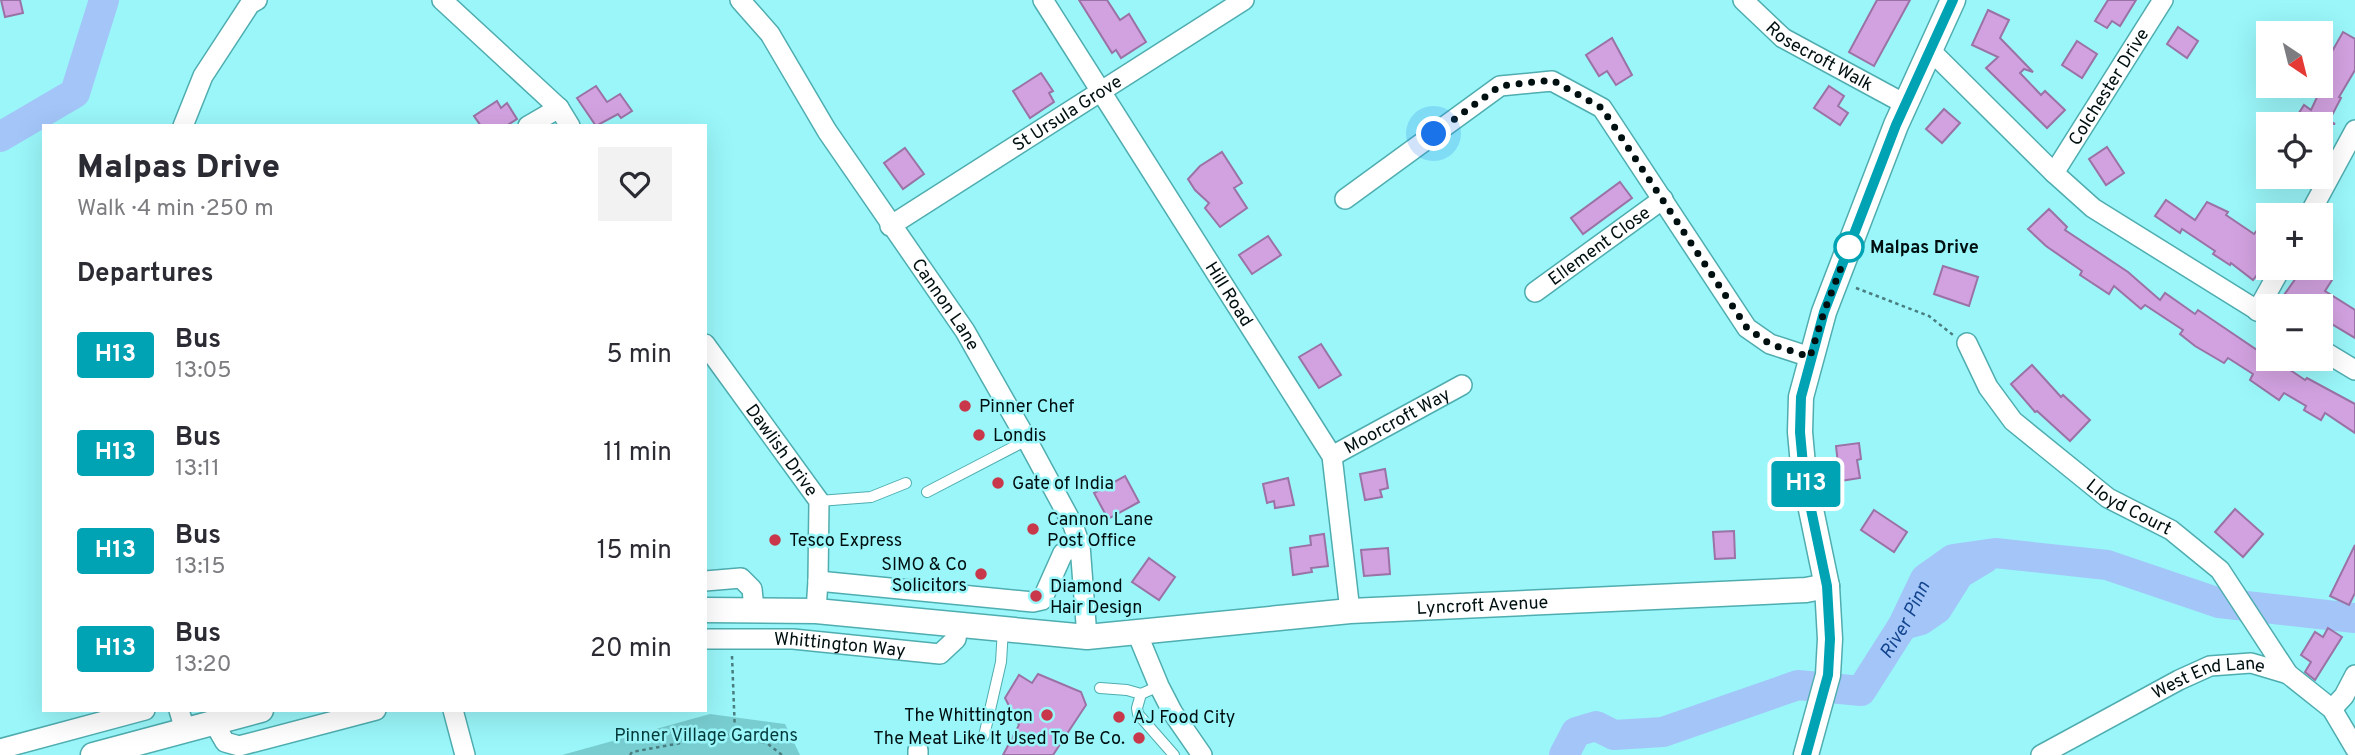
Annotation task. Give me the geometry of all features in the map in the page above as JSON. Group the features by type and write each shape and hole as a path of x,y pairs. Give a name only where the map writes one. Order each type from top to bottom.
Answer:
{"street":[{"path":"184,124 203,76 250,4 257,0"},
{"path":"442,0 559,108 569,124"},
{"name":"Cannon Lane","path":"740,0 770,34 827,131 965,331 1027,440 1073,525 1080,545 1087,637"},
{"name":"Hill Road","path":"1043,0 1332,456 1350,611"},
{"name":"St Ursula Grove","path":"890,226 1244,0"},
{"name":"Rosecroft Walk","path":"1743,0 1783,38 1905,104"},
{"path":"1806,755 1828,675 1830,639 1827,586 1804,476 1800,432 1801,397 1810,357 1836,281 1905,104 1953,0"},
{"name":"Colchester Drive","path":"2054,173 2163,0"},
{"path":"1930,50 2093,208 2256,310"},
{"name":"Ellement Close","path":"1345,198 1500,86 1552,80 1602,108 1747,328 1770,344 1810,357"},
{"path":"531,124 559,108"},
{"path":"2315,203 2355,130"},
{"name":"Ellement Close","path":"1535,292 1663,199"},
{"name":"Lloyd Court","path":"1968,342 1988,387 2013,421 2108,498 2171,530 2220,570 2288,674"},
{"name":"Dawlish Drive","path":"708,353 819,501 816,611"},
{"path":"2333,357 2355,370"},
{"name":"Moorcroft Way","path":"1332,456 1462,385"},
{"path":"818,581 1033,602 1042,600 1047,593 1063,553 1080,545"},
{"path":"707,581 741,578 752,589 754,609"},
{"name":"Lyncroft Avenue","path":"1138,633 1350,611 1806,590 1827,586"},
{"name":"Whittington Way","path":"707,610 816,611 1087,637 1138,633"},
{"name":"Whittington Way","path":"707,639 793,639 940,654 956,639 958,626"},
{"path":"1138,633 1150,690 1173,712 1202,755"},
{"name":"West End Lane","path":"2041,755 2210,666 2251,663 2288,674 2332,709 2355,748"},
{"path":"2332,709 2344,696 2355,675"},
{"path":"0,749 138,712"},
{"path":"93,755 182,720 214,723 254,712"},
{"path":"214,723 225,742 239,746 368,712"},
{"path":"454,712 465,755"}],"lane":[{"path":"927,492 1027,440"},
{"path":"819,501 871,497 906,483"},
{"path":"984,736 1001,662 1003,629"},
{"path":"1100,688 1150,690"},
{"path":"1150,690 1137,708 1174,755"}],"path":[{"path":"1836,281 1929,316 1956,338 1968,342"},
{"path":"731,638 735,733"},
{"path":"630,755 632,752 735,733 768,744 782,755"}],"green space":[{"name":"Pinner Village Gardens","path":"710,714 785,724 800,755 562,755"}],"building":[{"path":"1,0 20,0 23,13 5,17"},
{"path":"1079,0 1107,0 1120,20 1129,14 1146,42 1121,58 1116,50 1112,53"},
{"path":"1877,0 1910,0 1874,66 1849,52"},
{"path":"2108,0 2136,0 2120,26 2112,21 2107,28 2095,21"},
{"path":"1988,10 2009,20 2000,38 2033,72 2024,69 2020,73 2041,95 2045,91 2065,110 2047,128 1986,68 1998,57 1972,45"},
{"path":"2178,27 2198,41 2187,58 2167,44"},
{"path":"2343,32 2355,39 2355,70 2333,113 2300,112 2304,105 2311,110 2317,98 2333,98 2333,50"},
{"path":"1612,38 1632,75 1616,85 1607,71 1599,76 1586,55"},
{"path":"2077,41 2097,54 2082,78 2062,65"},
{"path":"1041,73 1053,91 1049,93 1054,102 1030,118 1013,91"},
{"path":"596,86 607,102 620,94 632,111 621,118 618,114 595,124 577,98"},
{"path":"1829,86 1844,96 1838,106 1848,113 1840,125 1814,108"},
{"path":"497,101 501,108 507,103 517,119 509,124 480,124 474,116"},
{"path":"1944,109 1960,123 1942,143 1926,129"},
{"path":"2107,147 2124,173 2106,185 2089,159"},
{"path":"905,148 924,174 903,189 884,163"},
{"path":"1222,152 1242,183 1234,188 1247,208 1220,227 1205,208 1209,203 1188,179 1200,166"},
{"path":"1620,182 1632,198 1583,234 1571,218"},
{"path":"2166,200 2195,220 2207,202 2228,212 2226,215 2254,234 2256,232 2256,276 2253,280 2231,263 2230,265 2213,254 2215,251 2182,229 2180,233 2155,216"},
{"path":"2049,209 2067,227 2065,230 2128,272 2160,300 2165,293 2195,314 2198,310 2256,349 2256,371 2292,371 2355,404 2355,433 2325,413 2321,420 2304,410 2306,406 2284,393 2279,400 2250,380 2253,374 2228,358 2224,363 2195,346 2180,334 2183,330 2145,305 2141,309 2114,286 2109,294 2080,275 2082,271 2046,246 2028,229"},
{"path":"1268,236 1281,255 1252,274 1239,255"},
{"path":"1943,266 1978,277 1969,306 1934,294"},
{"path":"2295,280 2332,280 2325,291 2330,294 2285,294"},
{"path":"2333,296 2355,310 2355,338 2333,325"},
{"path":"1321,344 1341,375 1319,388 1299,357"},
{"path":"2032,365 2061,397 2063,395 2090,420 2070,441 2035,412 2011,384"},
{"path":"1859,443 1861,459 1857,460 1860,478 1840,481 1836,446"},
{"path":"1385,469 1388,488 1380,490 1382,497 1365,500 1360,474"},
{"path":"1125,476 1139,502 1108,519 1094,493"},
{"path":"1288,478 1294,505 1275,508 1274,501 1267,503 1263,484"},
{"path":"2235,509 2263,534 2243,557 2215,532"},
{"path":"1874,510 1907,532 1894,552 1861,530"},
{"path":"1734,531 1735,558 1715,559 1713,532"},
{"path":"1324,534 1328,566 1311,568 1312,572 1293,575 1290,548 1311,545 1310,536"},
{"path":"2355,545 2355,593 2349,605 2330,596"},
{"path":"1388,548 1390,574 1364,576 1361,550"},
{"path":"1149,558 1175,577 1159,600 1132,582"},
{"path":"2328,628 2342,637 2315,680 2305,672 2311,662 2301,655 2315,632 2323,637"},
{"name":"The Whittington","path":"1038,674 1081,692 1086,705 1053,755 1003,755 1019,725 1005,698 1019,675 1032,683"}],"waterway":[{"path":"0,137 75,93 104,0"},
{"name":"River Pinn","path":"1564,755 1576,732 1596,726 1614,735 1663,732 1798,685 1861,691 1903,625 1925,579 1953,559 1995,553 2107,565 2219,603 2355,618"},
{"path":"1903,625 1921,620 1937,609 1959,574 1984,559"}],"bus line":[{"name":"H13","path":"1806,755 1828,675 1830,639 1827,586 1804,476 1800,432 1801,397 1824,312 1896,125 1953,0"}],"place":[{"name":"Malpas Drive","path":"1849,247"},
{"name":"Pinner Chef","path":"965,406"},
{"name":"Londis","path":"979,435"},
{"name":"Gate of India","path":"998,483"},
{"name":"Cannon Lane Post Office","path":"1033,529"},
{"name":"Tesco Express","path":"775,540"},
{"name":"SIMO & Co Solicitors","path":"981,574"},
{"name":"Diamond Hair Design","path":"1036,596"},
{"name":"The Whittington","path":"1047,715"},
{"name":"AJ Food City","path":"1119,717"},
{"name":"The Meat Like It Used To Be Co.","path":"1139,738"}],"route":[{"path":"1434,134 1500,86 1552,80 1602,108 1747,328 1770,344 1810,357 1849,247"}]}
